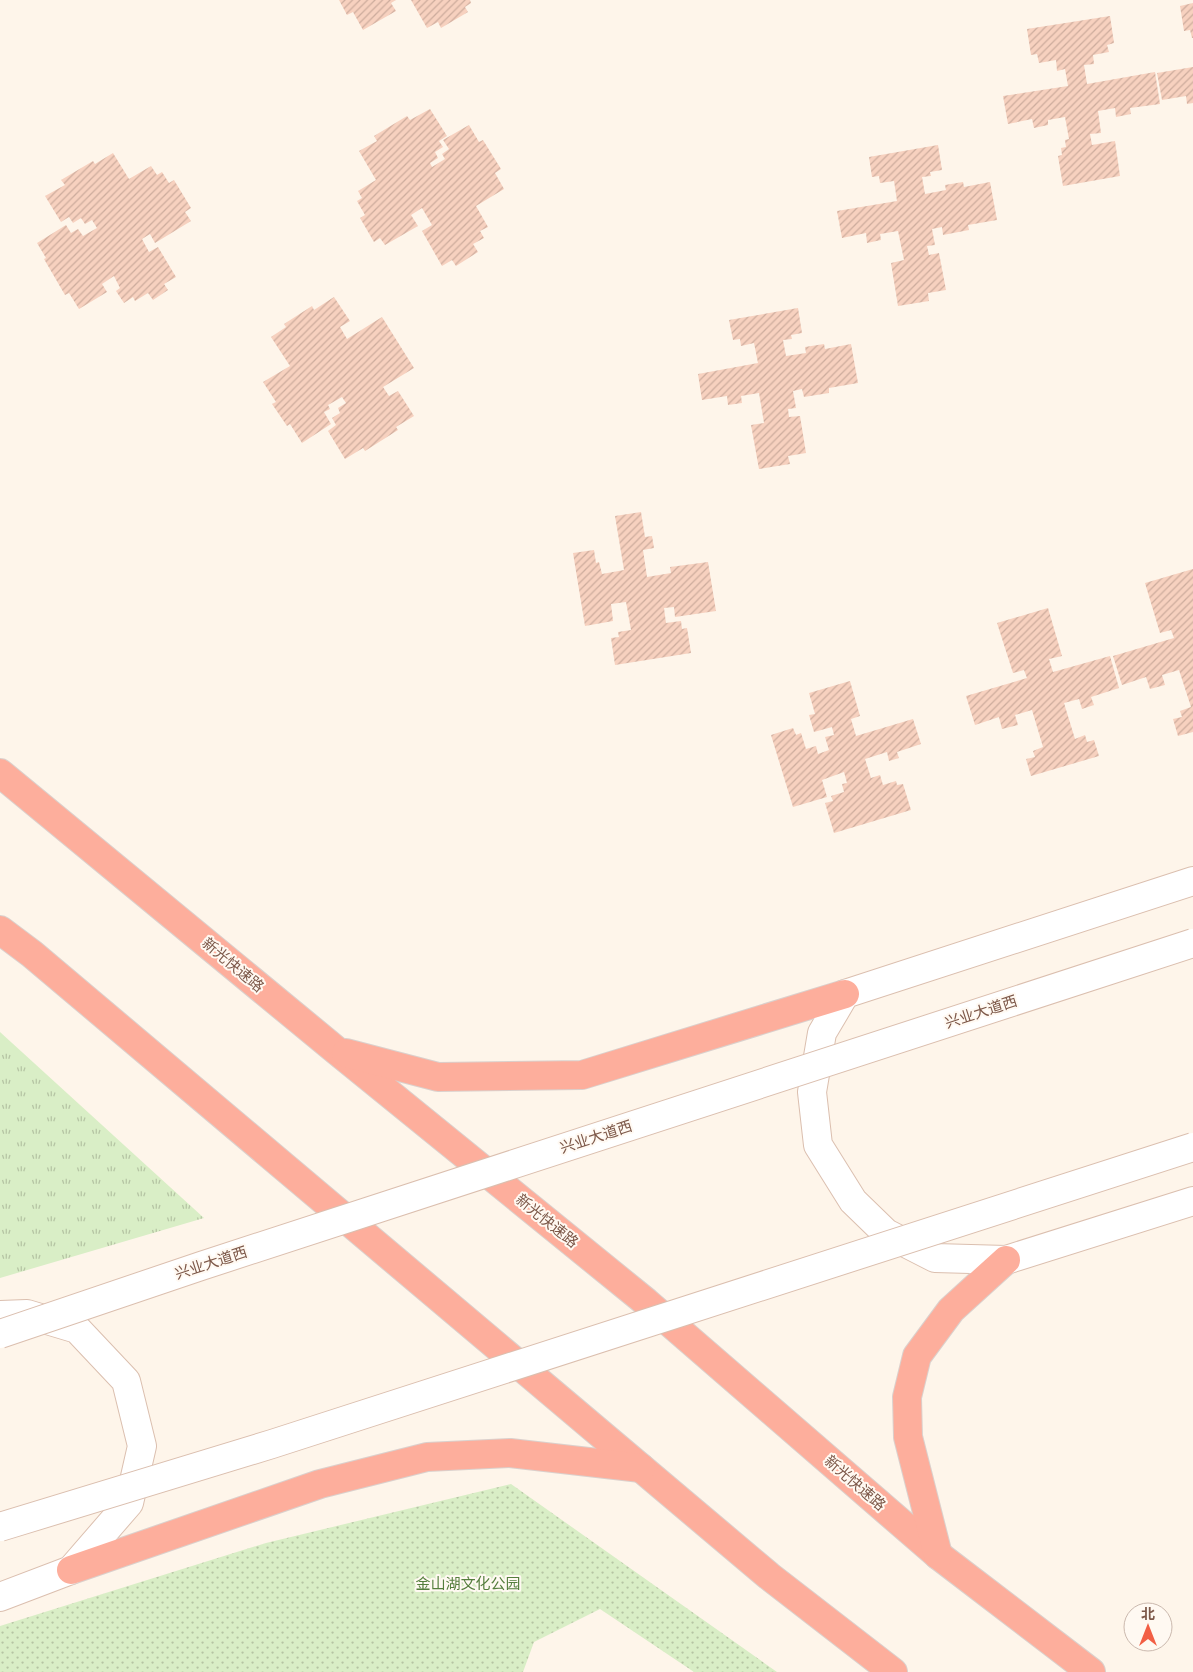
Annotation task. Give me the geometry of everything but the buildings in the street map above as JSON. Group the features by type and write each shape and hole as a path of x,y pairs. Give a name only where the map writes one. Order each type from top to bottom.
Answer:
{"highway":[{"name":"新光快速路","path":"0,772 337,1051 646,1302 938,1555 1091,1672"},
{"path":"0,930 39,960 769,1576 893,1672"},
{"path":"337,1051 438,1077 582,1076 845,994"},
{"path":"938,1555 908,1437 907,1397 917,1356 951,1310 1006,1260"},
{"path":"71,1570 320,1484 427,1457 510,1453 641,1468"}],"street":[{"path":"1193,881 845,994 822,1034 812,1092 818,1145 853,1201 886,1233 935,1258 1006,1260 1193,1201"},
{"name":"兴业大道西","path":"0,1334 220,1260 1193,943"},
{"path":"0,1527 282,1441 1193,1146"},
{"path":"0,1315 27,1314 77,1329 126,1381 142,1446 129,1503 71,1570 0,1598"}],"green space":[{"path":"0,1032 204,1218 0,1278"},
{"name":"金山湖文化公园","path":"511,1484 777,1672 694,1672 600,1609 534,1642 523,1672 0,1672 0,1626 266,1543"}]}
